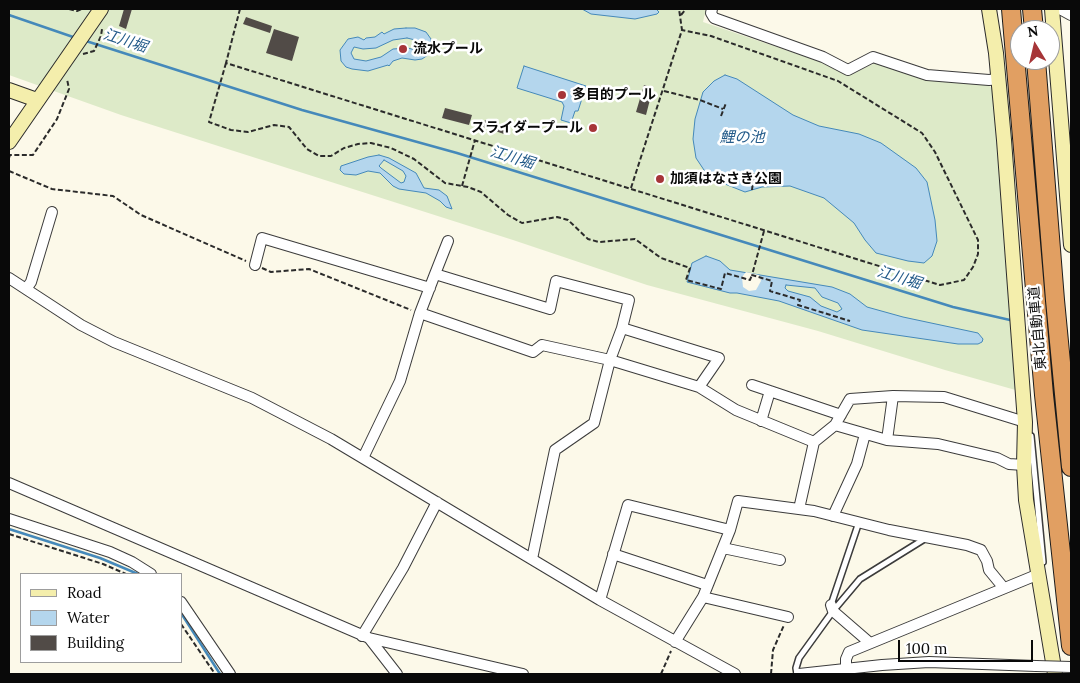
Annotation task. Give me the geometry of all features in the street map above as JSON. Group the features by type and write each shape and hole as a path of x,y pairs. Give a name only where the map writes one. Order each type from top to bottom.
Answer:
{"highway":[{"name":"東北自動車道","path":"1011,9 1044,395 1071,646"},
{"name":"東北自動車道","path":"1037,70 1055,300 1071,467"}],"street":[{"path":"9,142 38,100 77,51 87,29 101,9"},
{"path":"712,9 711,13 714,18 822,57 848,70 873,57 927,75 989,80 998,79"},
{"path":"989,9 998,79 1025,422 1024,465 1031,534 1055,674"},
{"path":"1052,9 1071,245"},
{"path":"1060,9 1071,15"},
{"path":"9,90 38,100"},
{"path":"26,290 52,212"},
{"path":"255,265 262,238 430,288"},
{"path":"364,458 400,381 420,313 448,241"},
{"path":"435,274 550,309 556,281 629,300 622,328 610,360 594,423 555,450 532,559"},
{"path":"9,278 81,326 114,342 252,398 331,439 600,600 735,674"},
{"path":"420,313 533,352 542,345 610,360 699,387 736,410 814,442"},
{"path":"622,328 719,358 699,387"},
{"path":"752,385 841,415"},
{"path":"761,421 770,391"},
{"path":"800,509 814,442 836,425 850,399 893,396 944,397 1025,422"},
{"path":"887,440 893,396"},
{"path":"836,425 887,440 938,444 997,458 1009,464 1024,465"},
{"path":"834,516 857,464 865,434"},
{"path":"10,486 365,637 523,674"},
{"path":"675,642 703,597 730,530 738,501 800,509 967,545 981,550 989,570 1003,587"},
{"path":"365,637 437,502"},
{"path":"600,600 628,505 730,530"},
{"path":"9,519 110,552 149,573"},
{"path":"723,548 780,560"},
{"path":"614,554 707,585"},
{"path":"846,668 846,659 849,652 902,632 1003,587 1039,574"},
{"path":"703,597 788,617"},
{"path":"182,603 230,674"},
{"path":"832,608 870,643"},
{"path":"365,637 397,674"},
{"path":"798,674 846,668 929,662 1071,667"}],"lane":[{"path":"1025,422 1029,428 1031,439 1042,557 1042,570 1039,574"},
{"path":"832,608 859,522"},
{"path":"798,674 796,668 799,658 832,608 860,579 927,537"}],"path":[{"path":"69,9 77,11 82,9"},
{"path":"240,9 208,122 231,130 248,132 274,125 289,127 306,149 319,156 331,156 344,148 358,144 371,143 391,148 414,159 436,178 445,183 481,192 508,215 522,223 557,217 568,220 588,239 599,242 635,239 661,258 690,268 686,280 720,289 726,273 750,280 764,230"},
{"path":"631,188 682,30 679,9"},
{"path":"681,15 686,9"},
{"path":"77,51 94,51 102,36 102,26"},
{"path":"226,63 940,285 964,280 978,254 978,240 935,152 922,133 838,81 711,36 682,30"},
{"path":"9,158 10,155 33,155 57,119 69,89 66,73"},
{"path":"662,90 700,100 723,109"},
{"path":"721,116 726,103"},
{"path":"462,186 475,139"},
{"path":"9,171 52,189 113,196 141,215 271,272 309,269 420,313"},
{"path":"752,190 754,173"},
{"path":"752,274 772,281 770,291 800,300 798,305 850,321"},
{"path":"9,534 102,564 124,573"},
{"path":"771,674 773,650 788,617"},
{"path":"182,625 215,674"},
{"path":"661,674 675,642"}],"green space":[{"name":"加須はなさき公園","path":"9,9 706,9 703,22 818,61 848,76 875,63 988,84 992,89 1019,391 818,331 647,285 513,240 121,115 9,75"}],"water":[{"path":"582,9 656,9 659,12 635,19 591,14"},
{"name":"流水プール","path":"415,28 426,32 431,39 431,49 428,55 422,59 415,60 402,58 393,61 389,66 368,71 346,67 341,61 340,50 348,39 358,37 364,40 394,29","holes":["407,38 419,41 421,45 415,50 408,48 393,49 381,57 366,61 354,59 351,53 354,47 363,49 376,48 393,40"]},
{"name":"多目的プール","path":"524,66 586,86 578,111 575,111 571,123 561,120 564,106 562,102 517,88"},
{"name":"鯉の池","path":"725,75 737,79 793,115 819,126 859,134 881,143 916,168 927,182 935,220 937,241 932,256 924,263 876,253 854,223 824,198 790,186 762,187 745,192 725,184 706,173 696,158 693,139 695,119 703,92 714,81"},
{"path":"379,155 389,158 416,173 424,188 439,190 447,196 452,209 426,193 399,189 393,186 380,173 368,171 356,175 344,174 340,170 341,166","holes":["384,160 403,171 406,176 404,182 401,183 379,166"]},
{"path":"706,256 720,261 730,270 832,287 850,294 867,307 903,317 978,333 983,339 978,344 958,344 862,330 779,301 730,293 687,282 692,263","holes":["786,285 815,288 822,297 838,303 842,309 837,312 821,306 810,297 788,291 785,288"]}],"pier":[{"path":"746,272 759,275 761,281 756,290 749,291 743,287 742,277"}],"building":[{"path":"124,9 132,9 126,29 119,26"},
{"path":"246,17 272,26 270,33 243,24"},
{"path":"274,29 299,37 292,61 266,53"},
{"path":"644,85 653,88 646,115 636,112"},
{"path":"445,108 472,115 469,125 442,118"},
{"path":"485,120 509,128 507,135 483,127"}],"waterway":[{"name":"江川堀","path":"9,15 76,38"},
{"name":"江川堀","path":"86,41 302,110 457,153 953,307 1010,320"},
{"path":"9,529 100,558 136,573"},
{"path":"182,615 220,674"}],"place":[{"name":"流水プール","path":"403,49"},
{"name":"多目的プール","path":"562,95"},
{"name":"スライダープール","path":"593,128"},
{"name":"加須はなさき公園","path":"660,179"}]}
